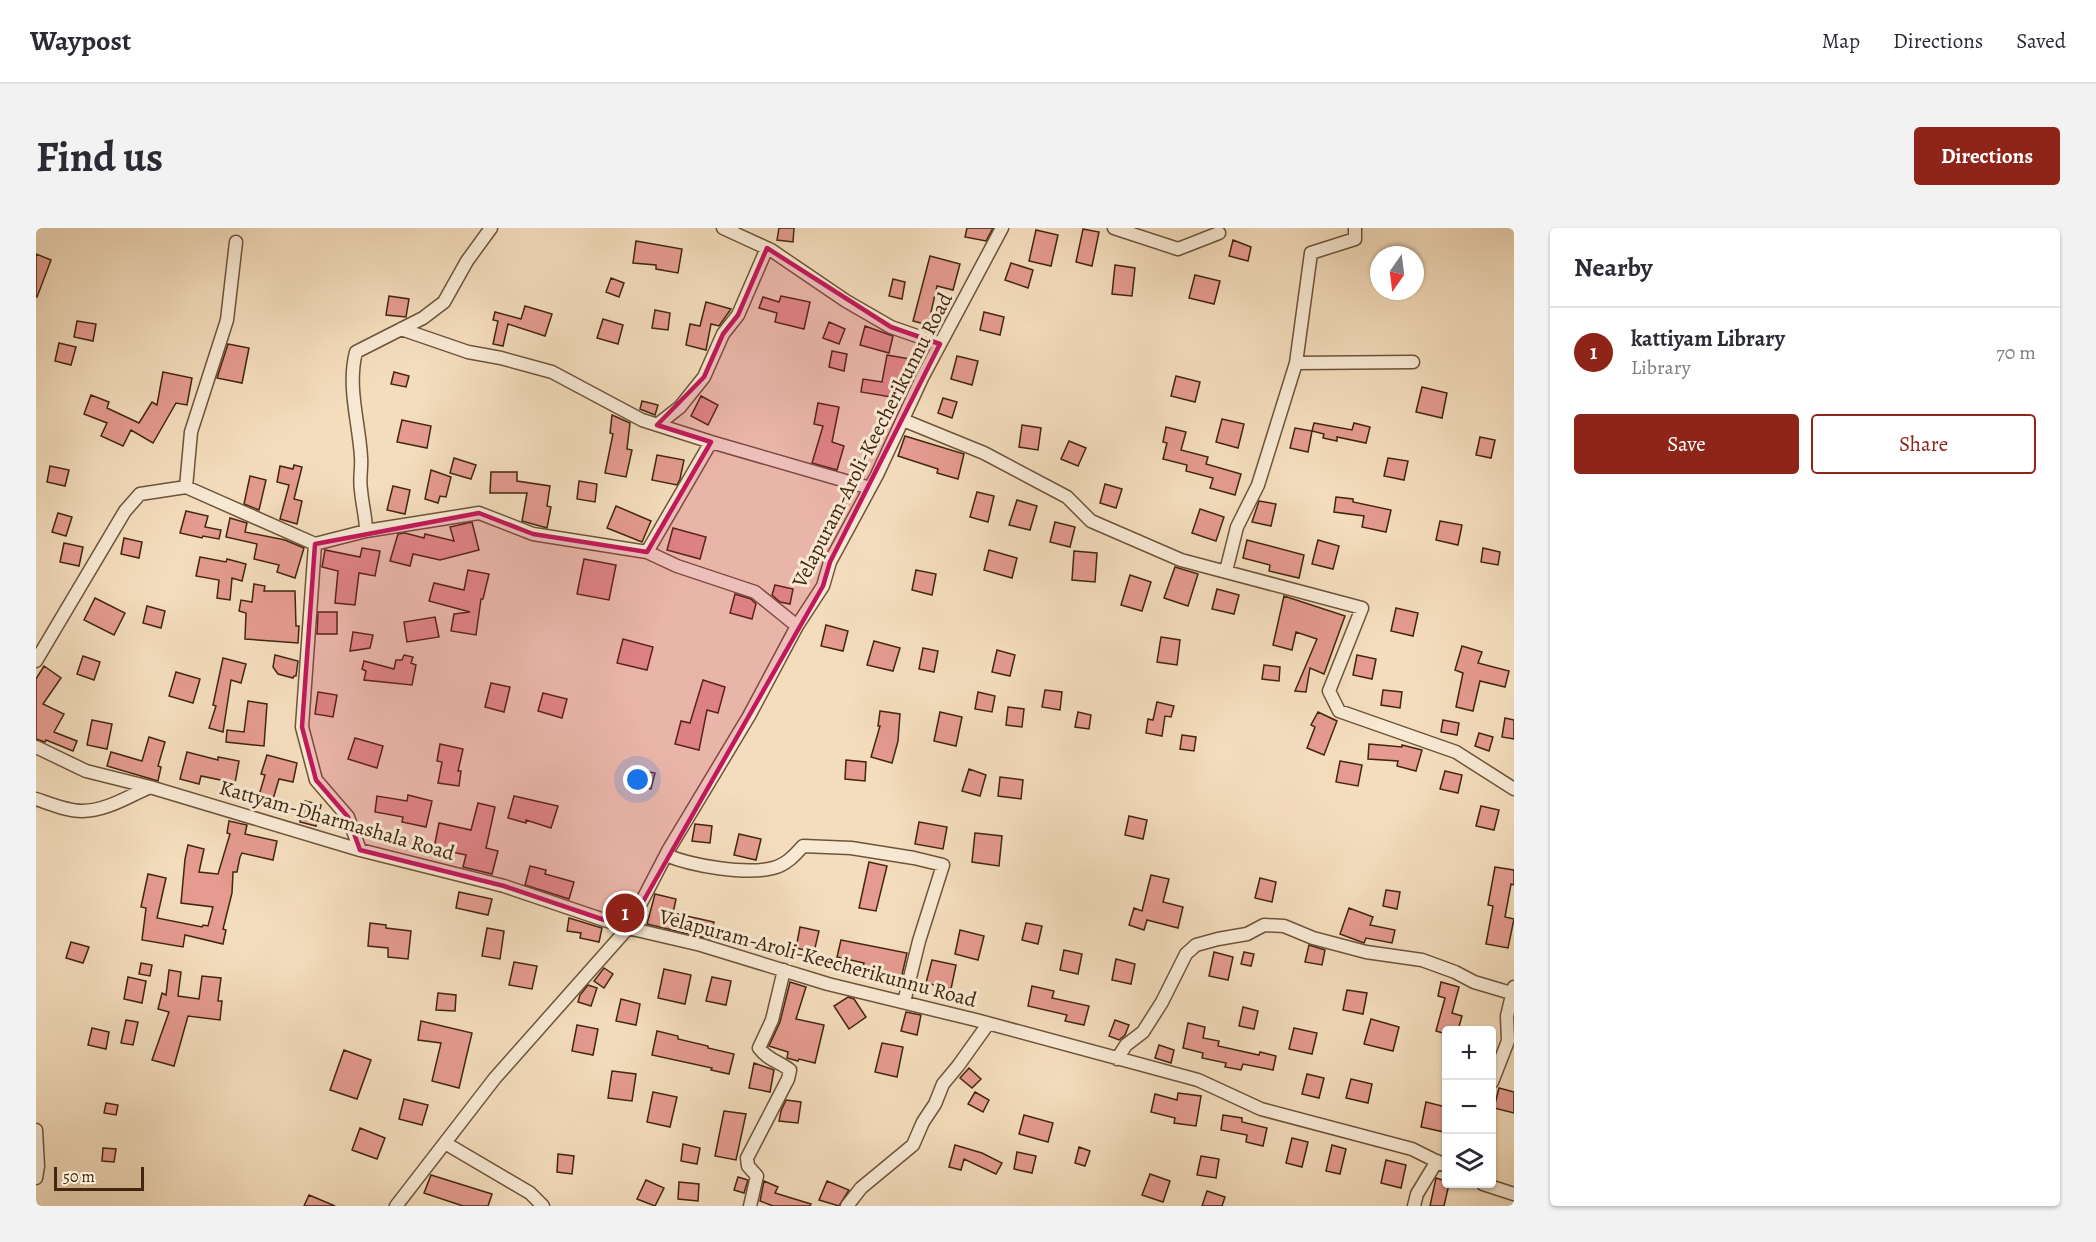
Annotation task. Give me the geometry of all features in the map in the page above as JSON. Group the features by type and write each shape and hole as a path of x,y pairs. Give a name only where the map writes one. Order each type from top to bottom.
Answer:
{"street":[{"path":"366,531 360,488 362,459 353,399 352,368 356,352 423,318 444,302 466,261 491,228"},
{"path":"723,228 766,248 800,268 846,301 891,327 940,344"},
{"name":"Velapuram-Aroli-Keecherikunnu Road","path":"1002,228 940,344 870,488 830,562 824,586 797,626 749,716 666,855 628,928 701,945 784,970 1198,1080 1261,1109 1412,1149 1442,1163"},
{"path":"1114,228 1178,249 1219,233"},
{"path":"1226,571 1237,526 1258,485 1296,363 1311,253 1355,239 1355,228"},
{"path":"186,487 191,432 227,320 236,242"},
{"path":"657,425 680,407 704,378 723,334 738,315 766,248"},
{"path":"401,329 468,352 501,358 552,372 642,420 870,488"},
{"path":"1296,363 1413,362"},
{"path":"903,420 984,453 1067,497 1091,521 1182,560 1362,608 1329,691 1339,711 1455,752 1514,789"},
{"path":"647,552 711,442"},
{"path":"36,661 125,511 140,494 186,487 315,544 366,531 479,513 533,534 647,552 677,566 756,592 797,626"},
{"path":"315,544 302,727 316,780 348,817 360,850"},
{"name":"Kattyam-Dharmashala Road","path":"36,747 86,771 150,787 360,850 504,886 628,928"},
{"path":"36,799 69,810 82,811 99,809 150,787"},
{"path":"666,855 685,863 752,870 774,868 790,859 803,846 850,848 943,865 919,941 904,1002"},
{"path":"1117,1059 1126,1045 1143,1032 1162,1002 1186,954 1196,945 1246,934 1264,925 1284,926 1313,938 1366,952 1422,960 1474,981 1512,990 1507,1016 1508,1041 1492,1080"},
{"path":"396,1206 495,1078 628,928"},
{"path":"750,1206 757,1176 748,1166 747,1158 788,1079 790,1070 766,1057 759,1048 772,1020 784,970"},
{"path":"847,1206 867,1182 913,1145 943,1084 988,1024"},
{"path":"36,1130 38,1166 36,1178"},
{"path":"445,1143 530,1193 543,1206"},
{"path":"1413,1206 1417,1194 1442,1163"},
{"path":"1496,1188 1514,1194"}],"highlighted area":[{"path":"767,248 891,327 940,344 830,562 823,586 628,928 504,886 360,850 348,817 316,780 302,727 315,544 479,513 533,534 647,552 711,442 657,425 704,377 723,334 738,315"}],"building":[{"path":"779,228 794,228 793,242 777,240"},
{"path":"967,228 993,228 986,241 965,237"},
{"path":"1083,229 1099,232 1092,266 1076,262"},
{"path":"1036,230 1058,235 1051,266 1029,261"},
{"path":"1233,240 1251,247 1248,261 1229,256"},
{"path":"636,241 682,249 678,273 656,269 656,265 633,263"},
{"path":"36,254 51,260 37,297 36,297"},
{"path":"930,256 960,264 953,290 937,286 928,325 913,321"},
{"path":"1011,263 1033,270 1028,288 1005,280"},
{"path":"1115,265 1135,268 1132,296 1112,294"},
{"path":"1195,275 1220,281 1214,304 1189,298"},
{"path":"611,278 624,283 619,297 606,292"},
{"path":"893,279 905,282 902,299 889,296"},
{"path":"389,296 409,299 406,317 386,315"},
{"path":"781,296 810,302 804,329 775,322 777,313 759,308 763,297 779,302"},
{"path":"706,302 731,309 719,326 711,324 706,350 686,345 690,324 700,326"},
{"path":"525,306 552,314 545,336 508,324 503,346 493,344 498,321 493,320 495,312 521,319"},
{"path":"655,310 670,313 668,330 652,328"},
{"path":"984,312 1004,317 1000,335 980,330"},
{"path":"603,319 623,325 618,344 597,338"},
{"path":"77,321 96,324 93,341 74,337"},
{"path":"829,322 845,329 839,344 823,338"},
{"path":"865,326 893,336 889,353 860,345"},
{"path":"59,343 76,347 71,365 55,361"},
{"path":"228,344 249,348 242,383 217,378"},
{"path":"832,351 847,354 844,371 829,367"},
{"path":"887,355 922,361 917,371 910,370 903,399 861,392 863,379 882,382"},
{"path":"957,356 978,361 972,385 951,379"},
{"path":"163,372 192,378 187,405 176,403 153,443 131,430 123,446 101,436 107,423 84,414 91,395 109,402 107,408 139,423 152,402 157,405"},
{"path":"394,372 409,376 406,387 391,384"},
{"path":"1176,376 1200,382 1195,402 1171,396"},
{"path":"1422,387 1447,393 1442,418 1416,412"},
{"path":"701,396 718,405 708,425 691,416"},
{"path":"943,398 957,402 952,418 938,413"},
{"path":"642,401 658,405 655,415 640,409"},
{"path":"818,403 839,407 832,442 844,446 837,470 812,463 823,426 814,424"},
{"path":"612,415 630,423 627,449 632,450 626,477 605,473 613,434 610,433"},
{"path":"1222,419 1244,424 1238,448 1216,442"},
{"path":"402,420 431,426 427,448 397,442"},
{"path":"1314,423 1352,430 1354,423 1370,427 1366,443 1337,437 1337,441 1323,438 1324,434 1312,431"},
{"path":"1022,425 1041,428 1038,450 1019,447"},
{"path":"1166,427 1186,432 1181,450 1208,457 1206,464 1241,474 1235,495 1210,488 1213,478 1186,471 1187,465 1163,459 1167,443 1163,442"},
{"path":"1295,428 1312,431 1308,452 1290,448"},
{"path":"905,436 964,454 958,479 937,473 938,469 898,456"},
{"path":"1480,437 1495,440 1491,458 1476,455"},
{"path":"1069,441 1086,448 1078,466 1061,459"},
{"path":"657,455 684,460 677,485 652,480"},
{"path":"454,458 476,465 471,479 450,473"},
{"path":"1388,458 1408,461 1404,480 1384,476"},
{"path":"294,465 302,467 294,499 302,501 297,524 280,519 289,485 277,482 280,466 293,469"},
{"path":"50,466 69,470 65,486 47,482"},
{"path":"431,470 451,477 446,497 440,496 438,503 425,499"},
{"path":"491,472 517,472 517,481 550,486 547,506 551,507 547,528 522,521 527,493 490,493"},
{"path":"250,476 266,480 259,510 244,504"},
{"path":"579,481 597,484 595,502 577,499"},
{"path":"1105,484 1122,489 1116,508 1100,503"},
{"path":"393,486 410,490 405,514 387,510"},
{"path":"977,492 994,496 988,522 970,517"},
{"path":"1336,497 1353,499 1353,502 1391,510 1386,532 1362,527 1364,516 1334,512"},
{"path":"1017,500 1037,506 1030,530 1009,525"},
{"path":"1259,501 1276,504 1271,526 1252,522"},
{"path":"616,506 651,521 642,542 607,528"},
{"path":"1200,509 1224,517 1216,541 1192,533"},
{"path":"186,511 208,516 205,527 221,530 219,539 180,533"},
{"path":"58,513 72,517 66,536 52,532"},
{"path":"230,518 247,523 245,532 285,540 304,548 295,578 277,572 279,565 254,559 257,544 226,537"},
{"path":"1440,521 1462,525 1458,545 1436,540"},
{"path":"472,522 479,550 440,560 413,554 410,566 390,561 398,534 405,533 424,538 425,534 454,541 450,527"},
{"path":"1055,522 1075,527 1070,547 1050,542"},
{"path":"673,528 706,537 700,559 667,550"},
{"path":"124,538 142,542 139,558 121,554"},
{"path":"1247,540 1304,555 1299,578 1269,571 1270,565 1243,558"},
{"path":"1318,540 1339,546 1333,569 1312,564"},
{"path":"64,543 83,547 79,566 60,562"},
{"path":"362,548 380,551 375,576 359,573 355,605 335,603 338,571 322,567 325,550 360,557"},
{"path":"1483,548 1500,552 1498,565 1481,562"},
{"path":"989,550 1017,558 1012,578 984,570"},
{"path":"1074,551 1097,553 1095,582 1072,580"},
{"path":"200,557 226,562 227,559 246,564 242,581 232,578 230,600 217,598 219,580 196,576"},
{"path":"584,559 616,565 609,600 577,594"},
{"path":"1175,567 1198,574 1188,606 1164,598"},
{"path":"468,570 489,574 483,599 481,599 476,635 451,631 454,614 470,612 429,601 434,583 464,590"},
{"path":"916,570 936,574 932,595 912,590"},
{"path":"1130,575 1151,582 1142,611 1121,605"},
{"path":"254,584 265,586 264,591 295,591 296,626 299,626 298,643 245,639 246,613 239,611 241,600 252,602"},
{"path":"775,585 793,589 790,604 780,602 772,595"},
{"path":"1217,589 1239,595 1234,614 1212,609"},
{"path":"735,594 751,599 756,604 752,619 730,613"},
{"path":"1284,596 1345,616 1324,674 1310,668 1306,692 1295,691 1317,639 1296,632 1292,650 1273,645"},
{"path":"95,598 125,613 114,635 84,620"},
{"path":"147,606 165,611 161,628 143,623"},
{"path":"1396,608 1418,613 1413,636 1391,631"},
{"path":"318,612 337,612 337,634 317,634"},
{"path":"435,617 439,637 407,642 404,622"},
{"path":"826,625 848,631 843,651 821,646"},
{"path":"353,632 373,635 370,648 350,651"},
{"path":"1161,637 1180,640 1177,665 1157,662"},
{"path":"623,639 653,647 647,670 617,663"},
{"path":"874,641 900,648 893,671 867,665"},
{"path":"1462,646 1482,652 1478,663 1509,671 1505,687 1480,681 1473,711 1456,707 1463,673 1455,670"},
{"path":"923,648 938,651 934,672 919,669"},
{"path":"997,650 1015,655 1010,676 992,672"},
{"path":"275,655 298,661 296,676 293,678 278,674 273,667"},
{"path":"404,655 413,657 411,663 416,665 412,685 364,680 366,671 362,669 364,661 394,669 396,660 402,660"},
{"path":"1357,655 1376,659 1372,679 1353,675"},
{"path":"83,656 100,662 94,680 77,674"},
{"path":"223,658 246,664 241,683 231,680 223,732 209,728 216,706 213,705"},
{"path":"1264,665 1280,667 1279,681 1262,679"},
{"path":"44,666 61,678 43,704 64,714 54,732 77,741 73,751 46,740 45,742 36,739 36,679"},
{"path":"176,672 200,679 193,703 169,696"},
{"path":"703,680 725,687 718,713 707,710 699,750 675,744 681,721 690,723"},
{"path":"491,683 510,687 504,712 485,707"},
{"path":"1045,690 1062,692 1060,710 1042,707"},
{"path":"1383,690 1402,692 1400,708 1381,705"},
{"path":"318,692 337,695 333,717 315,714"},
{"path":"978,692 995,696 992,712 975,709"},
{"path":"543,693 567,699 562,718 538,711"},
{"path":"248,701 267,704 264,746 226,742 227,730 244,732"},
{"path":"1157,702 1174,706 1171,717 1165,716 1162,736 1146,733 1148,719 1153,720"},
{"path":"1008,707 1024,709 1022,727 1006,725"},
{"path":"880,711 900,714 898,741 892,763 871,757 880,726 878,726"},
{"path":"940,712 962,717 956,746 934,741"},
{"path":"1078,712 1091,715 1089,729 1075,727"},
{"path":"1318,712 1337,721 1324,755 1307,748 1315,727 1311,725"},
{"path":"1505,718 1514,720 1514,739 1502,737"},
{"path":"92,720 112,724 107,749 87,745"},
{"path":"1443,720 1459,723 1457,735 1441,732"},
{"path":"1479,733 1493,737 1489,751 1475,746"},
{"path":"1182,735 1196,737 1194,751 1180,749"},
{"path":"149,737 165,742 158,766 161,767 158,781 107,766 111,752 142,761"},
{"path":"355,738 383,746 377,768 348,759"},
{"path":"440,744 463,749 458,771 461,771 459,786 438,783 442,762 437,761"},
{"path":"1369,744 1402,747 1402,745 1422,750 1416,771 1397,766 1398,761 1368,759"},
{"path":"187,752 218,760 218,757 239,761 235,783 201,776 199,784 180,779"},
{"path":"267,755 297,763 293,782 279,779 271,806 257,802 265,775 261,774"},
{"path":"846,760 866,762 865,781 845,779"},
{"path":"1340,761 1362,765 1358,786 1336,782"},
{"path":"633,769 655,773 651,789 630,785"},
{"path":"969,769 986,775 980,796 962,791"},
{"path":"1445,771 1462,775 1458,793 1440,789"},
{"path":"1000,777 1023,780 1021,799 998,796"},
{"path":"408,795 432,801 426,827 402,822 403,817 375,812 377,796 407,801"},
{"path":"514,796 558,806 551,828 526,820 526,823 508,818"},
{"path":"305,801 321,805 316,826 300,822"},
{"path":"478,803 495,807 486,848 498,851 492,874 463,867 466,855 434,848 439,823 471,830"},
{"path":"1481,806 1499,810 1494,830 1476,826"},
{"path":"1129,816 1147,820 1143,839 1125,835"},
{"path":"229,821 247,825 245,834 277,841 273,860 242,853 237,872 233,872 232,893 223,929 226,930 223,944 185,935 183,947 142,940 146,908 141,907 148,874 166,878 157,918 202,927 203,925 208,926 213,907 181,903 185,859 188,845 204,849 199,872 218,874 230,834 227,833"},
{"path":"919,822 947,827 943,849 915,844"},
{"path":"695,824 712,826 710,843 692,841"},
{"path":"975,833 1002,836 999,866 972,862"},
{"path":"739,834 761,839 756,860 734,855"},
{"path":"869,862 887,866 876,911 859,908"},
{"path":"530,866 546,870 545,874 574,882 569,899 525,885"},
{"path":"1495,867 1514,870 1514,885 1511,884 1505,917 1514,919 1508,948 1486,944 1493,906 1488,905"},
{"path":"1151,875 1169,879 1163,902 1183,907 1178,928 1147,920 1144,930 1129,925 1134,908 1142,911"},
{"path":"1260,878 1276,882 1272,902 1255,898"},
{"path":"1386,890 1400,892 1397,909 1383,906"},
{"path":"459,892 492,899 488,915 456,908"},
{"path":"655,894 676,899 673,913 714,922 710,939 647,924"},
{"path":"613,896 633,901 625,916 608,912"},
{"path":"1349,908 1373,917 1370,925 1395,930 1392,943 1366,938 1364,943 1340,934"},
{"path":"569,918 602,928 599,942 580,938 581,933 567,931"},
{"path":"370,923 386,925 386,928 411,931 408,959 388,957 388,948 368,946"},
{"path":"1026,923 1042,926 1038,944 1022,940"},
{"path":"800,927 819,931 814,952 796,948"},
{"path":"487,928 504,931 500,959 482,956"},
{"path":"960,930 984,936 978,960 955,954"},
{"path":"841,940 907,953 901,979 862,969 864,963 837,957"},
{"path":"71,942 89,947 83,963 66,958"},
{"path":"1309,945 1325,950 1322,965 1305,962"},
{"path":"1064,950 1082,954 1078,974 1060,970"},
{"path":"1214,952 1233,957 1228,980 1209,976"},
{"path":"1244,952 1254,954 1251,966 1241,964"},
{"path":"1116,959 1135,964 1131,984 1112,980"},
{"path":"932,960 956,965 951,989 926,983"},
{"path":"514,962 537,966 532,989 509,985"},
{"path":"141,963 152,965 150,976 139,974"},
{"path":"604,968 613,974 604,988 594,981"},
{"path":"664,969 691,975 685,1004 658,998"},
{"path":"169,970 181,972 178,996 199,999 202,976 221,978 218,1001 222,1001 220,1020 188,1016 174,1066 152,1060 169,1012 158,1009 162,993 166,995"},
{"path":"128,977 146,981 142,1003 124,999"},
{"path":"712,977 731,981 726,1005 706,1001"},
{"path":"790,982 806,987 796,1019 824,1025 815,1063 787,1058 788,1052 769,1046 780,1022"},
{"path":"1441,982 1459,987 1452,1013 1462,1016 1459,1026 1442,1026 1442,1033 1436,1031 1445,998 1438,996"},
{"path":"588,985 597,988 591,1006 578,1002 580,995"},
{"path":"1032,986 1054,991 1052,998 1089,1006 1084,1025 1065,1021 1067,1015 1028,1006"},
{"path":"1347,990 1367,993 1363,1014 1343,1010"},
{"path":"438,993 456,995 455,1011 436,1010"},
{"path":"848,997 854,999 866,1017 849,1029 834,1006"},
{"path":"621,999 640,1004 636,1025 616,1021"},
{"path":"1243,1007 1258,1011 1254,1029 1239,1026"},
{"path":"906,1012 921,1015 917,1035 901,1031"},
{"path":"1371,1019 1399,1027 1393,1051 1364,1044"},
{"path":"126,1020 138,1022 133,1045 121,1043"},
{"path":"1115,1020 1129,1025 1125,1035 1119,1040 1109,1036"},
{"path":"421,1021 472,1033 459,1088 432,1081 441,1043 418,1040"},
{"path":"1188,1023 1205,1027 1203,1038 1219,1041 1218,1046 1259,1055 1260,1052 1276,1056 1273,1070 1243,1064 1241,1070 1225,1067 1226,1063 1202,1058 1203,1053 1183,1048"},
{"path":"577,1025 598,1029 593,1055 572,1051"},
{"path":"92,1028 109,1032 106,1049 88,1045"},
{"path":"1294,1028 1317,1033 1312,1054 1289,1049"},
{"path":"657,1031 734,1054 729,1074 652,1055"},
{"path":"882,1043 903,1047 897,1077 875,1072"},
{"path":"1159,1045 1174,1050 1171,1063 1155,1058"},
{"path":"344,1050 371,1060 357,1099 330,1090"},
{"path":"754,1063 774,1070 770,1092 749,1088"},
{"path":"969,1068 981,1079 972,1088 960,1078"},
{"path":"612,1071 636,1074 632,1101 608,1098"},
{"path":"1307,1074 1324,1078 1319,1098 1302,1094"},
{"path":"1351,1079 1372,1084 1368,1103 1346,1098"},
{"path":"1499,1088 1514,1092 1514,1113 1496,1108"},
{"path":"653,1092 677,1097 670,1127 647,1122"},
{"path":"975,1092 989,1100 983,1112 968,1104"},
{"path":"1178,1093 1201,1096 1196,1126 1174,1123 1175,1118 1151,1112 1155,1094 1177,1100"},
{"path":"404,1099 428,1105 422,1125 399,1119"},
{"path":"786,1100 801,1102 798,1123 779,1121"},
{"path":"1426,1102 1442,1106 1442,1132 1421,1127"},
{"path":"106,1103 118,1105 116,1115 104,1113"},
{"path":"724,1111 746,1114 736,1160 715,1156"},
{"path":"1024,1115 1053,1123 1048,1142 1019,1134"},
{"path":"1223,1115 1242,1118 1242,1122 1267,1128 1263,1146 1246,1142 1247,1135 1221,1130"},
{"path":"360,1128 385,1138 377,1159 352,1150"},
{"path":"1292,1138 1308,1142 1302,1167 1286,1163"},
{"path":"683,1144 700,1148 697,1164 681,1161"},
{"path":"955,1145 982,1153 1002,1163 996,1174 964,1159 961,1170 949,1167"},
{"path":"1332,1145 1346,1149 1340,1174 1326,1171"},
{"path":"1079,1147 1090,1151 1085,1166 1075,1163"},
{"path":"103,1148 116,1149 114,1162 102,1161"},
{"path":"1017,1152 1036,1156 1032,1173 1014,1169"},
{"path":"558,1154 574,1156 572,1174 557,1172"},
{"path":"1201,1156 1219,1159 1216,1178 1197,1175"},
{"path":"1386,1160 1406,1165 1401,1188 1381,1183"},
{"path":"1150,1174 1170,1181 1163,1202 1142,1195"},
{"path":"431,1175 492,1194 488,1206 463,1206 424,1193"},
{"path":"738,1177 748,1180 744,1193 734,1190"},
{"path":"1436,1178 1442,1180 1442,1188 1448,1188 1444,1206 1430,1206"},
{"path":"646,1180 664,1188 655,1206 637,1199"},
{"path":"764,1181 778,1187 775,1193 811,1204 810,1206 773,1206 760,1201"},
{"path":"827,1181 849,1190 839,1206 819,1200"},
{"path":"679,1182 699,1184 698,1201 678,1199"},
{"path":"1207,1191 1225,1197 1222,1206 1202,1206"},
{"path":"309,1195 335,1206 304,1206"}],"place":[{"name":"kattiyam Library","path":"625,913"}]}
